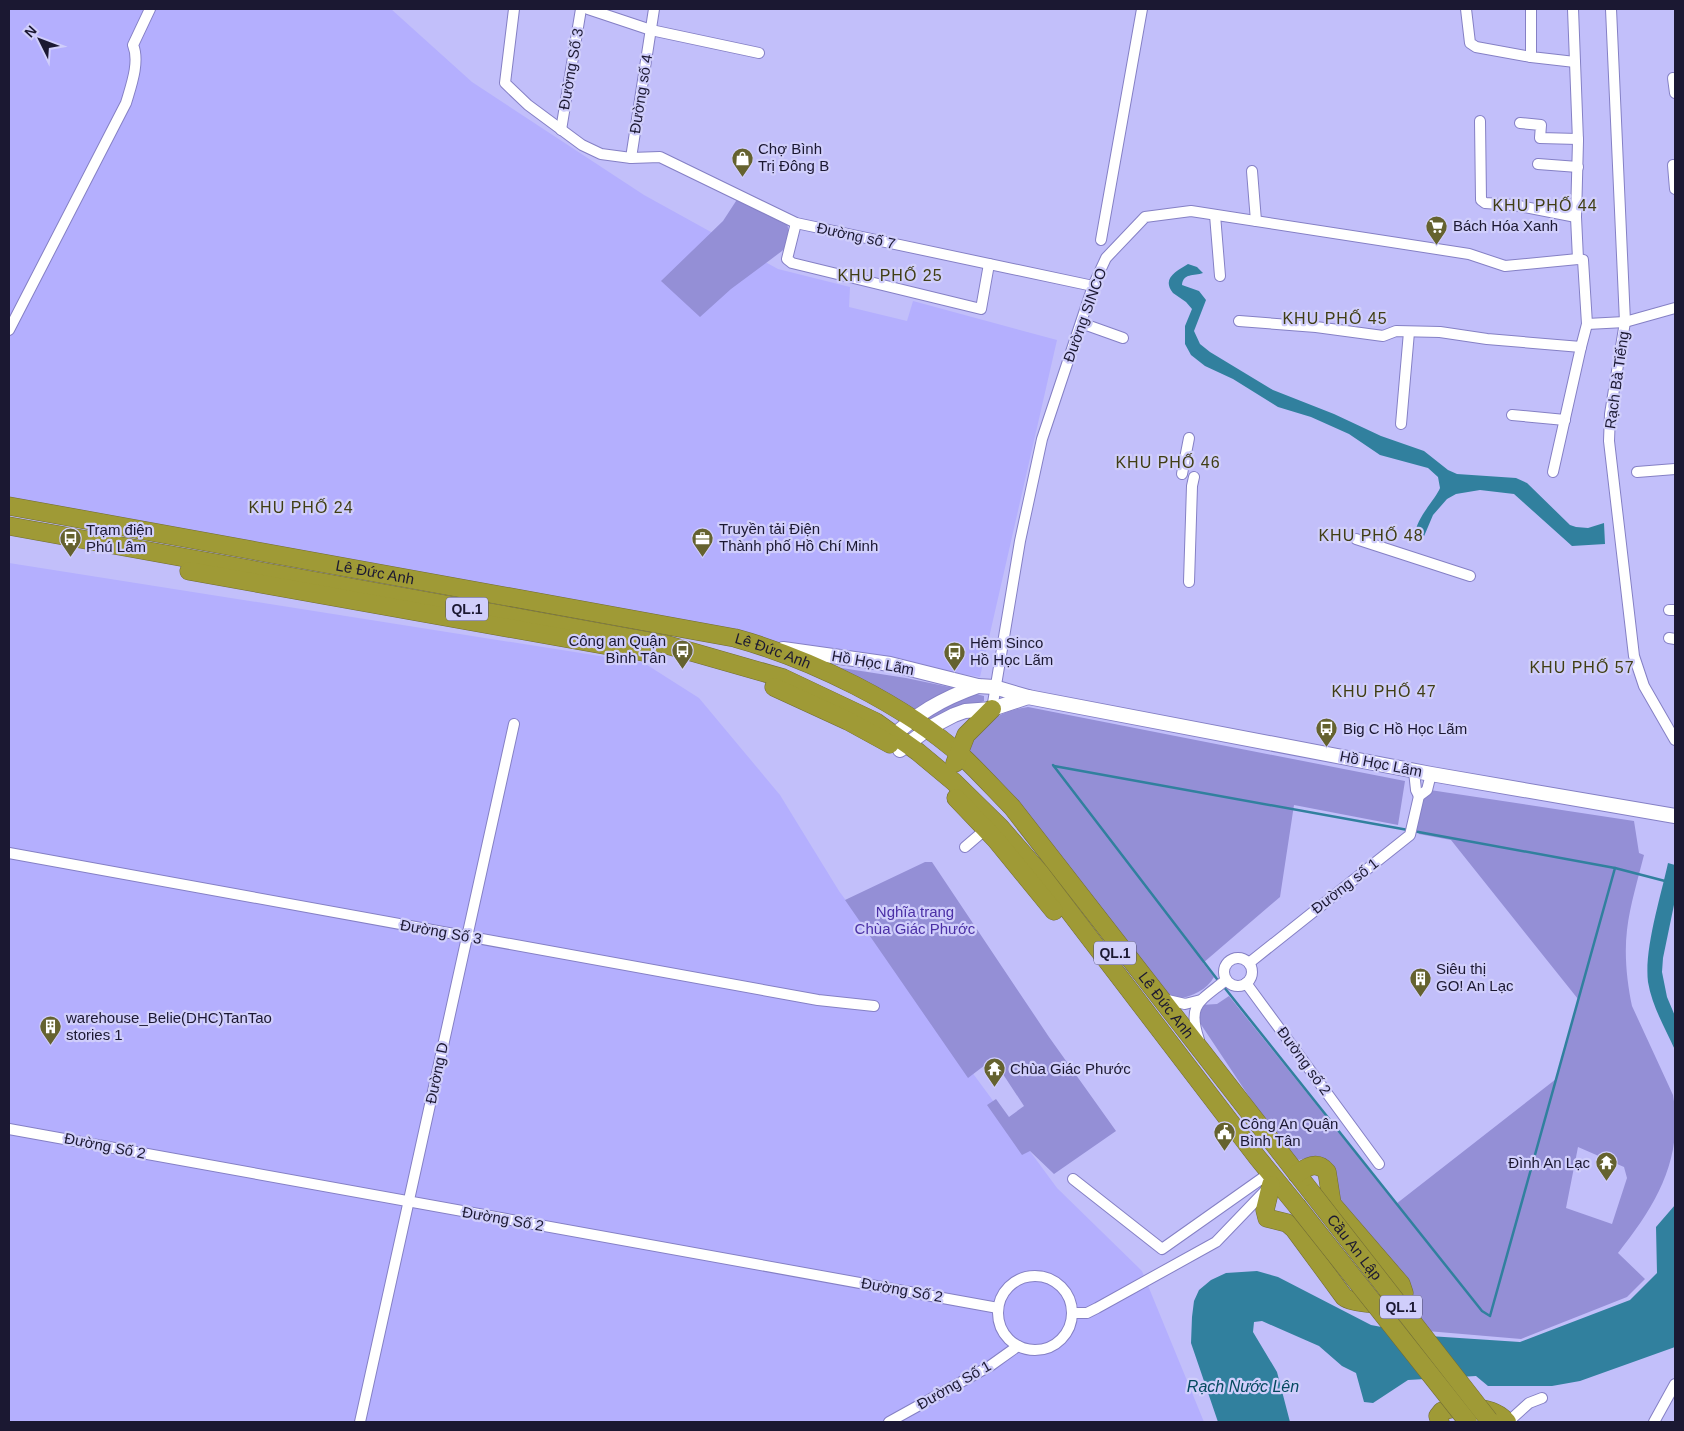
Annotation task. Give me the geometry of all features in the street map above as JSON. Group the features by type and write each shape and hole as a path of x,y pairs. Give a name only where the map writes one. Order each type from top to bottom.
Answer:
{"highway":[{"name":"Lê Đức Anh","path":"9,506 48,518 684,627 759,648 880,699 953,795 986,829 1168,1053 1190,1071"},
{"name":"Lê Đức Anh","path":"9,517 48,518"},
{"name":"Lê Đức Anh","path":"9,526 664,644 783,678 957,760 1012,807 1203,1051 1297,1174 1301,1202"},
{"name":"Lê Đức Anh","path":"9,538 696,663 748,677 787,693 906,735 969,795 1040,873 1257,1157 1271,1179 1301,1202"},
{"path":"957,760 970,729 992,709"},
{"name":"Lê Đức Anh","path":"957,760 1028,838 1301,1202"},
{"path":"1271,1179 1265,1210 1267,1218 1282,1221 1294,1229 1344,1297 1353,1301 1380,1304 1400,1301 1404,1292 1401,1284 1332,1204 1327,1172 1320,1166 1314,1165 1297,1174"},
{"name":"Cầu An Lập","path":"1301,1202 1486,1421"},
{"name":"Cầu An Lập","path":"1301,1202 1457,1422"},
{"name":"Cầu An Lập","path":"1301,1202 1468,1422"},
{"path":"1440,1422 1438,1416 1442,1411 1460,1408 1493,1412 1508,1422"}],"main road":[{"name":"Hồ Học Lãm","path":"759,648 890,664 978,686 994,687 1028,697 1414,771 1675,816"},
{"name":"Hồ Học Lãm","path":"906,735 948,696 978,686"},
{"name":"Hồ Học Lãm","path":"906,735 965,711 992,709 1028,697"}],"street":[{"path":"9,330 126,103 135,62 136,52 133,45 150,9"},
{"path":"514,9 505,83 528,106 561,130"},
{"name":"Đường Số 3","path":"561,130 581,9"},
{"path":"588,9 651,30 760,53"},
{"name":"Đường số 4","path":"631,158 654,9"},
{"path":"1102,240 1142,9"},
{"path":"1466,9 1470,43 1476,47 1531,57 1575,62"},
{"path":"1531,9 1531,57"},
{"path":"1554,472 1587,324 1583,260 1578,258 1576,217 1578,139 1573,9"},
{"name":"Rạch Bà Tiếng","path":"1611,9 1628,322 1610,414 1610,466 1634,656 1644,686 1675,740"},
{"name":"Rạch Bà Tiếng","path":"1616,9 1628,322 1614,414 1614,460 1638,655 1648,684 1675,730"},
{"path":"1673,78 1675,93"},
{"path":"1480,120 1481,200 1485,204 1514,205 1576,217"},
{"path":"1520,123 1540,125 1540,138 1578,139"},
{"name":"Đường số 7","path":"561,130 582,145 601,154 631,158 660,157 796,223 1093,286"},
{"path":"1538,164 1578,168"},
{"path":"1672,165 1675,189"},
{"path":"1252,171 1256,221"},
{"name":"Đường SINCO","path":"992,709 994,687 1020,541 1042,439 1093,286 1106,258 1145,217 1190,211 1215,214 1469,254 1505,266 1578,258"},
{"path":"1215,214 1220,276"},
{"path":"796,223 787,259 792,263 981,309 989,264"},
{"path":"1587,324 1628,322 1675,308"},
{"path":"1239,321 1383,336 1396,331 1440,332 1487,339 1581,347"},
{"path":"1081,324 1123,338"},
{"path":"1400,424 1409,332"},
{"path":"1512,415 1565,420"},
{"path":"1182,474 1189,438"},
{"path":"1637,472 1675,470"},
{"path":"1189,582 1192,486 1194,477"},
{"path":"1356,539 1470,576"},
{"name":"Đường D","path":"360,1422 514,724"},
{"name":"Đường số 1","path":"1249,963 1410,835 1419,796 1416,790 1414,771"},
{"name":"Đường số 1","path":"1419,796 1427,790 1431,774"},
{"path":"965,846 986,829"},
{"name":"Đường Số 3","path":"9,853 818,1000 874,1006"},
{"path":"1241,958 1249,963 1252,971 1246,983 1238,986 1226,980 1223,971 1231,959 1241,958"},
{"path":"1162,999 1185,1004 1201,1000 1226,980"},
{"name":"Đường số 2","path":"1246,983 1380,1164"},
{"path":"1201,1000 1194,1014 1193,1022 1203,1051"},
{"name":"Đường Số 2","path":"9,1129 998,1308"},
{"path":"1073,1179 1162,1249 1271,1179"},
{"path":"1072,1313 1087,1312 1097,1308 1202,1251 1226,1233 1271,1179"},
{"path":"1041,1276 1056,1282 1062,1287 1070,1300 1072,1313 1067,1332 1056,1343 1049,1347 1033,1350 1018,1346 1005,1336 1001,1329 998,1308 1001,1298 1010,1285 1025,1277 1041,1276"},
{"name":"Đường Số 1","path":"889,1422 990,1366 1018,1346"},
{"path":"1654,1422 1675,1384"},
{"path":"1508,1422 1529,1403 1542,1398"}],"shaded area":[{"path":"9,9 391,9 472,82 644,195 778,269 850,287 849,307 907,321 913,301 1057,340 980,677 681,625 9,500"},
{"path":"9,563 644,663 699,698 780,795 839,891 1057,1188 1142,1271 1204,1422 9,1422"}],"green space":[{"path":"738,198 787,222 789,234 787,245 782,251 731,289 700,317 661,281 723,221"},
{"path":"829,666 906,678 954,688 909,714"},
{"path":"976,694 984,696 984,701 927,722 925,715 947,701"},
{"path":"1028,707 1405,781 1398,825 1294,805 1280,897 1203,963 1214,977 1211,982 1194,994 1178,999 1164,991 966,751 975,734 990,721 1009,712"},
{"path":"1430,790 1634,821 1639,853 1644,855 1627,930 1627,978 1632,1006 1673,1095 1675,1118 1674,1140 1664,1180 1644,1217 1618,1253 1645,1279 1627,1297 1521,1339 1427,1331 1344,1213 1330,1166 1311,1157 1299,1160 1288,1155 1196,1017 1201,1005 1217,1004 1229,996 1396,1204 1556,1079 1578,999 1451,840 1419,834 1415,826 1422,796","holes":["1578,1147 1624,1167 1627,1178 1612,1224 1566,1208"]},
{"name":"Nghĩa trang Chùa Giác Phước","path":"925,862 932,862 1049,1037 1116,1131 1054,1174 1030,1151 1022,1155 987,1105 996,1099 1009,1117 1024,1106 993,1059 968,1078 845,900"}],"water":[{"path":"1188,264 1197,267 1203,273 1184,278 1182,285 1199,291 1206,300 1194,331 1200,344 1210,352 1273,390 1334,414 1381,436 1424,451 1448,470 1457,474 1516,478 1527,483 1570,525 1588,528 1604,523 1605,544 1572,546 1514,494 1480,490 1456,494 1447,499 1433,515 1422,541 1418,542 1416,529 1423,514 1440,488 1438,477 1428,468 1380,455 1349,434 1311,417 1278,407 1233,379 1205,366 1191,355 1185,344 1185,326 1192,309 1173,293 1169,283 1172,276 1179,269"},
{"path":"1668,863 1675,865 1675,900 1663,958 1662,972 1667,997 1675,1016 1675,1050 1652,1000 1647,969 1648,954"},
{"name":"Rạch Nước Lên","path":"1675,1205 1675,1347 1580,1381 1552,1386 1488,1386 1476,1376 1408,1380 1373,1403 1364,1402 1356,1373 1342,1366 1319,1346 1262,1321 1254,1322 1253,1332 1277,1372 1290,1422 1218,1422 1191,1343 1194,1301 1199,1290 1211,1280 1226,1273 1257,1271 1278,1277 1371,1325 1429,1336 1520,1342 1630,1300 1657,1273 1656,1227"}],"waterway":[{"path":"1053,765 1220,983"},
{"path":"1054,766 1408,830"},
{"path":"1413,831 1615,868 1665,881"},
{"path":"1224,987 1482,1311 1490,1316 1615,868"}],"place":[{"name":"Chợ Bình Trị Đông B","path":"742,177"},
{"name":"Bách Hóa Xanh","path":"1437,245"},
{"name":"Truyền tải Điện Thành phố Hồ Chí Minh","path":"703,557"},
{"name":"Trạm điện Phú Lâm","path":"70,558"},
{"name":"Công an Quận Bình Tân","path":"682,669"},
{"name":"Hẻm Sinco Hồ Học Lãm","path":"954,671"},
{"name":"Big C Hồ Học Lãm","path":"1327,748"},
{"name":"Siêu thị GO! An Lạc","path":"1420,997"},
{"name":"warehouse_Belie(DHC)TanTao stories 1","path":"50,1046"},
{"name":"Chùa Giác Phước","path":"994,1088"},
{"name":"Công An Quận Bình Tân","path":"1224,1152"},
{"name":"Đình An Lạc","path":"1606,1182"}],"district":[{"name":"KHU PHỐ 44","path":"1545,205"},
{"name":"KHU PHỐ 25","path":"890,275"},
{"name":"KHU PHỐ 45","path":"1335,318"},
{"name":"KHU PHỐ 46","path":"1168,462"},
{"name":"KHU PHỐ 24","path":"301,507"},
{"name":"KHU PHỐ 48","path":"1371,535"},
{"name":"KHU PHỐ 57","path":"1582,667"},
{"name":"KHU PHỐ 47","path":"1384,691"}]}
